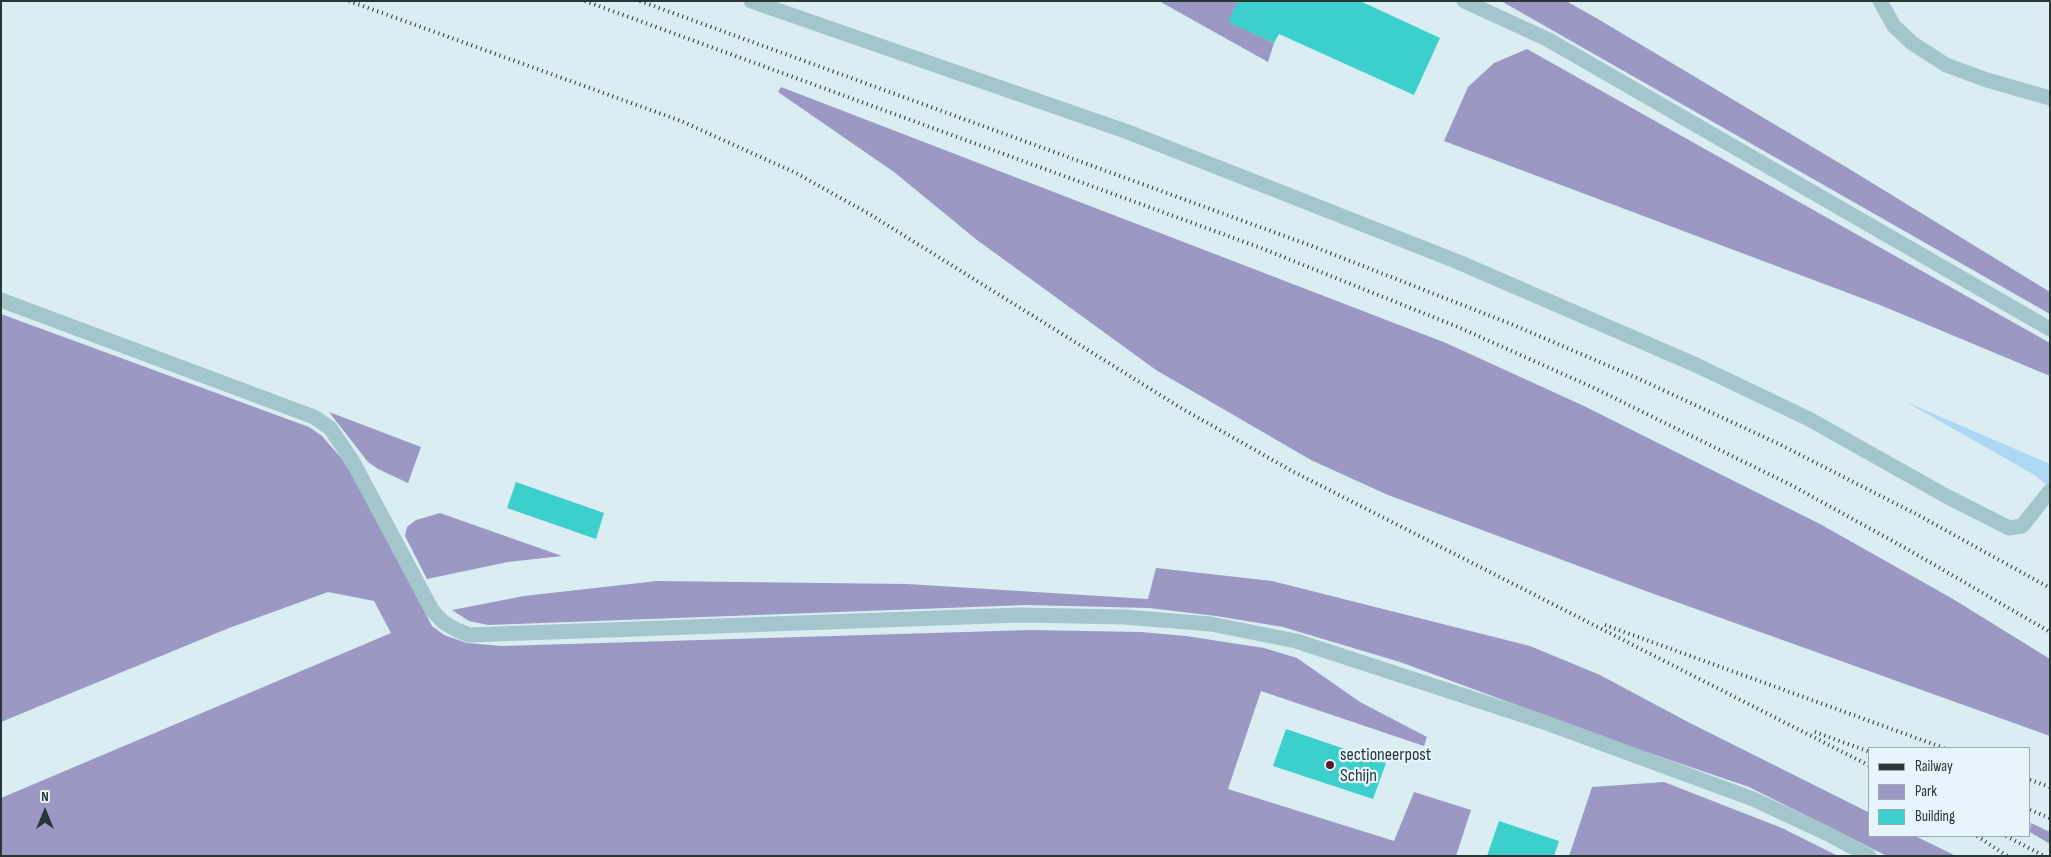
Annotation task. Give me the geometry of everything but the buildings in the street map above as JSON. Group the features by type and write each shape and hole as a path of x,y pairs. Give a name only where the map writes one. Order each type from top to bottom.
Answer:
{"lane":[{"path":"751,1 1128,132 1456,261 1696,365 1800,415 1930,487 2009,528 2022,526 2050,491"},
{"path":"1464,1 1547,39 2050,329"},
{"path":"1880,1 1894,26 1912,44 1946,65 1987,80 2050,98"},
{"path":"1,300 314,417 330,428 353,462 432,610 443,622 469,634 1021,615 1124,617 1211,624 1296,641 1541,721 1753,799 1828,834 1869,856"}],"green space":[{"path":"1159,1 1238,1 1229,22 1274,43 1268,62"},
{"path":"1501,1 1566,1 1598,19 1851,170 2050,292 2050,314"},
{"path":"1527,49 2050,343 2050,376 1880,305 1444,141 1468,87 1494,63"},
{"path":"781,87 1446,343 1584,406 1820,524 1953,599 2050,659 2050,736 1643,590 1388,495 1311,460 1156,370 977,240 894,172 778,92"},
{"path":"1,314 309,427 322,436 342,459 357,482 432,626 444,635 467,643 502,646 1031,630 1141,632 1186,636 1264,648 1297,658 1360,702 1427,737 1424,746 1261,691 1228,789 1394,841 1414,792 1471,810 1456,856 1,856 1,798 391,633 374,601 328,592 229,628 1,722"},
{"path":"329,412 421,447 408,483 378,469 368,462"},
{"path":"440,513 562,556 508,562 427,579 405,536 407,527 416,520"},
{"path":"1156,568 1272,581 1530,646 1600,675 1688,722 1868,812 1868,837 1917,837 1956,856 1887,856 1749,787 1617,742 1400,662 1283,627 1216,616 1149,608 1027,605 488,625 469,621 452,610 524,596 657,581 907,584 1148,599"},
{"path":"1664,782 1782,828 1838,856 1569,856 1592,787"},
{"path":"2031,823 2050,832 2050,844 2031,833"}],"sand":[{"path":"1906,402 2050,464 2050,487 2033,474"}],"railway":[{"path":"349,1 681,121 796,173 871,215 1181,408 1292,471 1868,765"},
{"path":"585,1 1261,248 1458,327 1592,387 1793,486 1907,549 2050,632"},
{"path":"640,1 1312,246 1511,324 1637,378 1779,444 1918,515 2050,588"},
{"path":"1605,625 1941,747"},
{"path":"1815,732 1868,751"},
{"path":"2031,780 2050,787"},
{"path":"2031,810 2050,818"},
{"path":"1978,837 2007,856"},
{"path":"2008,837 2044,856"}],"place":[{"name":"sectioneerpost Schijn","path":"1330,765"}]}
